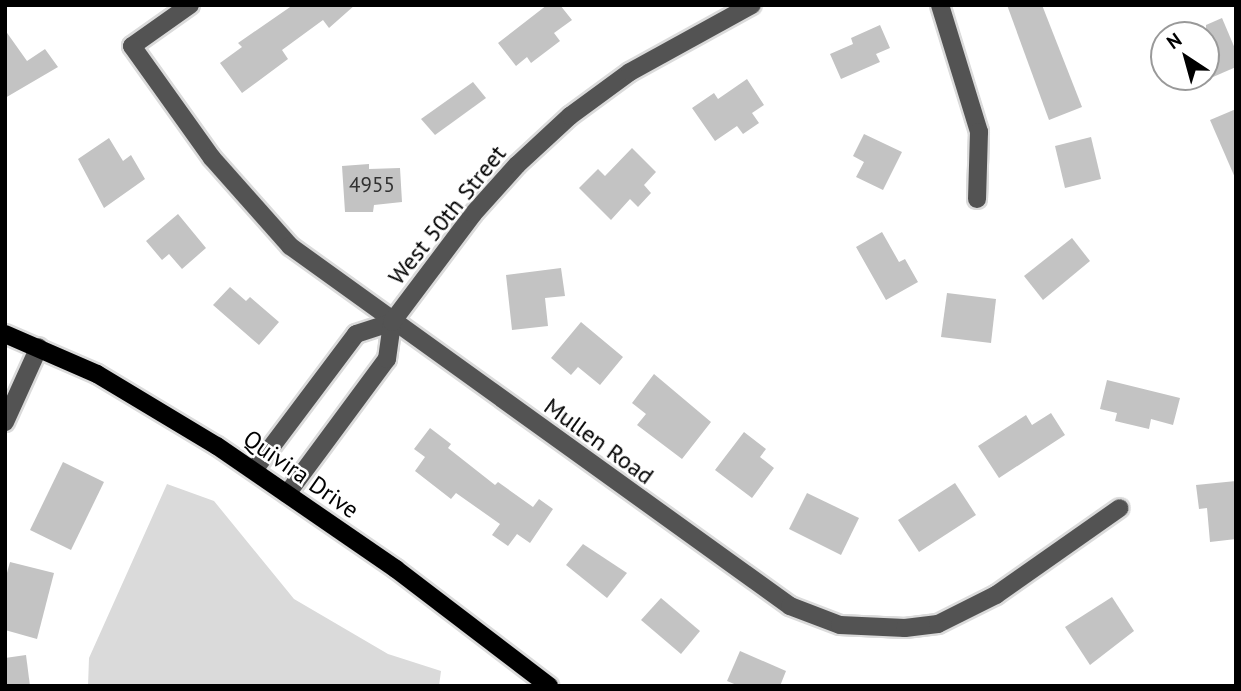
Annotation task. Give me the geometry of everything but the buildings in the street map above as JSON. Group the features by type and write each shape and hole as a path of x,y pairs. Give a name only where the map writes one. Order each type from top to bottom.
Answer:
{"main road":[{"name":"Quivira Drive","path":"5,334 38,347 147,402 254,470 549,686"}],"street":[{"name":"Mullen Road","path":"190,5 132,46 204,147 290,246 749,580 790,606 840,625 905,628 938,624 972,610 1120,508"},
{"name":"West 50th Street","path":"287,494 387,359 392,322 473,214 570,116 630,72 752,5"},
{"path":"940,5 979,132 978,199"},
{"name":"West 50th Street","path":"254,470 356,334 392,322"},
{"path":"5,422 38,347"}],"shaded area":[{"path":"167,484 214,501 294,599 388,654 441,671 439,686 88,686 89,658"}]}
